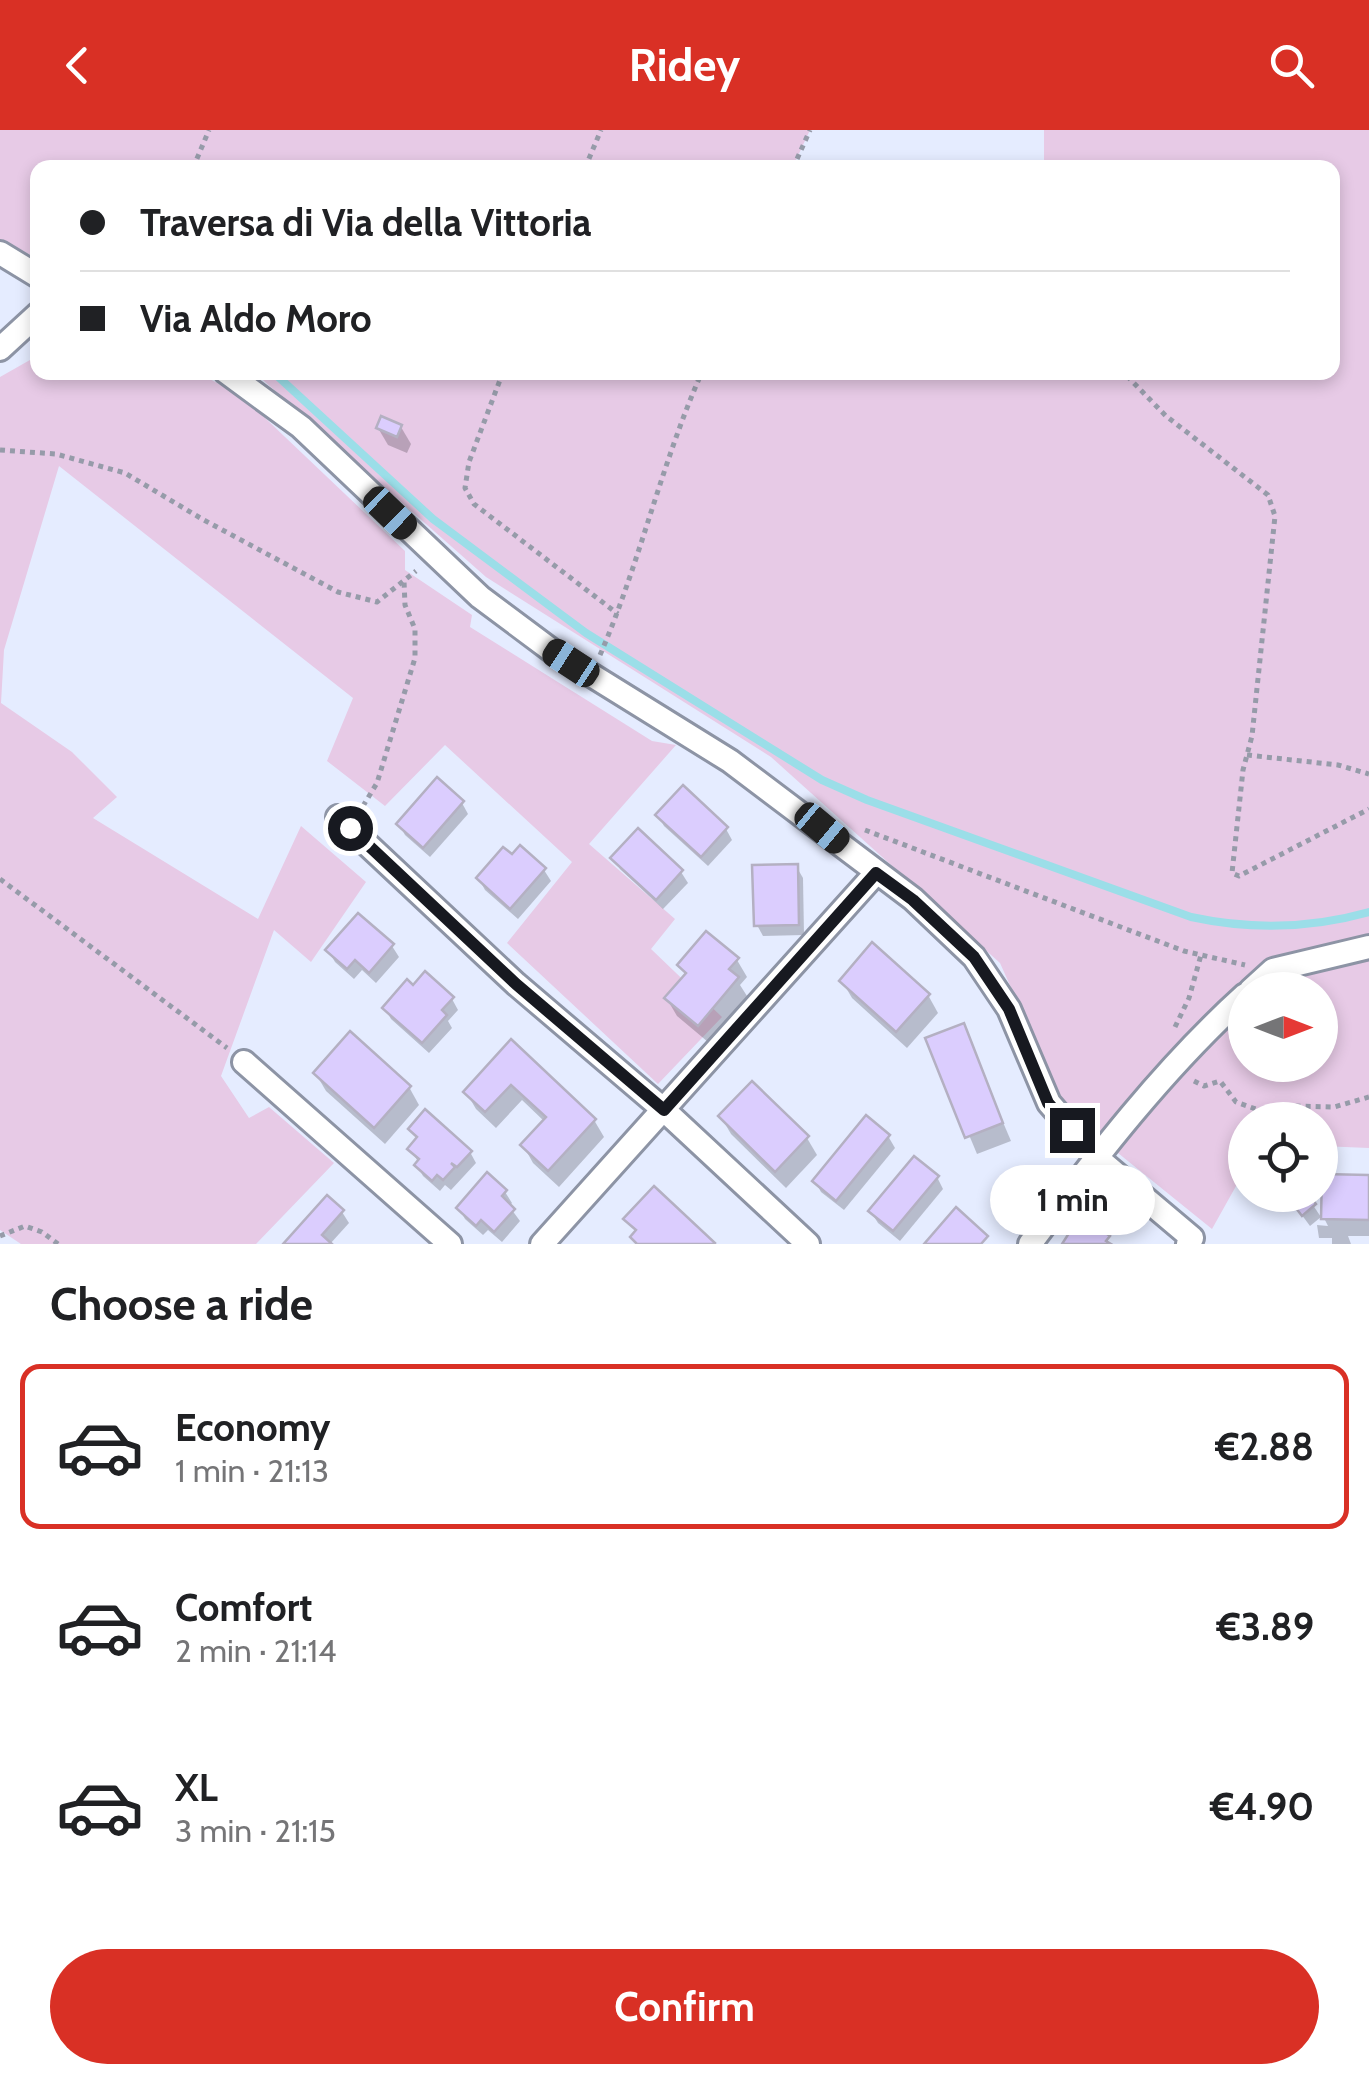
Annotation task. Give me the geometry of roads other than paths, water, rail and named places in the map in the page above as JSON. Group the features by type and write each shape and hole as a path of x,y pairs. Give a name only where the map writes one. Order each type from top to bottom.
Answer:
{"street":[{"path":"0,253 30,271"},
{"path":"0,349 30,321"},
{"path":"237,380 301,427 480,597 591,676 730,761 913,900 974,957 1009,1009 1048,1103 1096,1157 1192,1238 1188,1244"},
{"path":"344,822 516,984 664,1110 808,1244"},
{"path":"542,1244 876,873"},
{"path":"1271,972 1369,947"},
{"path":"1030,1244 1096,1157 1228,1011"},
{"path":"244,1062 450,1244"}],"waterway":[{"path":"282,380 433,519 586,633 822,780 867,800 1191,917 1280,926 1369,912"}]}
